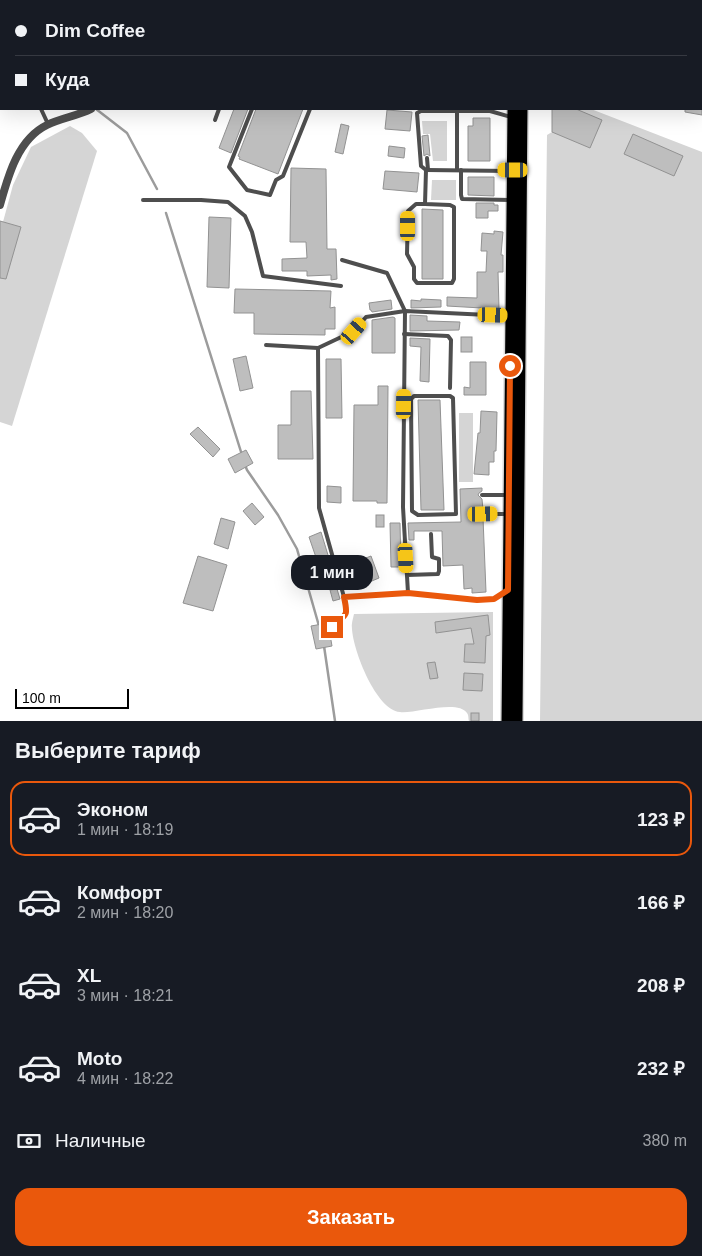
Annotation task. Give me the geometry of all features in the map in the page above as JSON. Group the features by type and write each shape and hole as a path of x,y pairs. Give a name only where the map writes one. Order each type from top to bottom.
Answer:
{"main road":[{"path":"517,721 522,110"},
{"path":"507,721 513,113"}],"street":[{"path":"0,205 3,183 16,158 32,136 48,124 88,110"}],"lane":[{"path":"153,0 181,0"},
{"path":"41,110 48,124"},
{"path":"215,120 219,110"},
{"path":"252,110 229,167 247,190 270,195 276,180 283,176 310,110"},
{"path":"513,113 490,111 421,111 417,113 421,166 427,170 513,170"},
{"path":"457,111 460,195 462,199 512,200"},
{"path":"426,204 427,158"},
{"path":"143,200 228,202 245,216 252,232 263,276 341,286"},
{"path":"416,204 426,204 450,204 454,207 454,278 452,283 419,284 414,279 414,267 408,254 408,211 416,204"},
{"path":"342,260 387,273 404,311 403,507 408,593"},
{"path":"266,345 318,348 354,331 366,317 404,311 511,316"},
{"path":"404,334 448,336 451,340 450,388"},
{"path":"318,348 319,508 347,609 344,618 333,625 334,636"},
{"path":"456,514 452,398 450,396 414,396 411,400 412,511 418,515 461,514"},
{"path":"482,495 509,495"},
{"path":"483,514 509,514"},
{"path":"407,575 438,574 439,560 432,557 431,534"},
{"path":"344,597 408,593 477,600 494,599 508,590"}],"shaded area":[{"path":"552,110 594,110 702,152 702,721 540,721 547,135 552,132"},
{"path":"422,121 447,121 447,161 433,161 430,134 423,134"},
{"path":"70,126 82,133 97,151 12,426 0,422 0,233 13,185 31,147"},
{"path":"432,180 456,180 456,200 431,200"},
{"path":"459,413 473,413 473,482 459,482"},
{"path":"493,612 493,721 469,721 467,713 455,707 407,712 391,709 367,678 353,639 352,625 354,614"}],"building":[{"path":"234,110 248,110 231,153 219,148"},
{"path":"256,110 303,110 278,174 239,159 240,157 238,156"},
{"path":"387,110 412,112 410,131 385,129"},
{"path":"552,110 578,110 602,120 590,148 552,132"},
{"path":"685,110 702,110 702,115 685,112"},
{"path":"473,118 490,118 490,161 468,161 468,126 473,126"},
{"path":"341,124 349,126 343,154 335,152"},
{"path":"633,134 683,156 674,176 624,154"},
{"path":"428,135 430,156 427,154 424,156 422,136"},
{"path":"389,146 405,148 404,158 388,156"},
{"path":"291,168 326,169 327,249 336,249 337,279 331,280 331,275 307,276 307,271 282,271 282,259 307,258 306,242 290,242"},
{"path":"385,171 419,173 417,192 383,189"},
{"path":"468,177 494,177 494,196 468,195"},
{"path":"476,203 494,203 494,205 498,205 498,211 488,211 488,218 476,218"},
{"path":"422,209 443,210 443,279 422,279"},
{"path":"209,217 231,218 229,288 207,287"},
{"path":"0,221 21,227 6,279 0,278"},
{"path":"494,231 503,232 501,255 503,255 503,272 498,272 499,309 447,306 447,297 477,298 477,272 486,272 487,251 481,251 482,233 494,234"},
{"path":"235,289 331,291 330,308 335,307 335,329 325,329 325,335 254,334 254,313 234,313"},
{"path":"421,299 441,300 441,307 411,308 411,300 421,301"},
{"path":"391,300 392,309 372,312 370,310 369,303"},
{"path":"410,315 427,316 427,321 460,322 459,330 410,331"},
{"path":"395,318 395,353 372,353 372,320"},
{"path":"461,337 472,337 472,352 461,352"},
{"path":"410,338 430,339 429,382 420,381 421,347 410,346"},
{"path":"246,356 253,388 240,391 233,359"},
{"path":"326,359 341,359 342,418 326,418"},
{"path":"470,362 486,362 486,395 464,395 464,387 470,388"},
{"path":"378,386 388,386 387,503 353,501 354,405 378,405"},
{"path":"291,391 311,391 313,459 278,459 278,425 291,425"},
{"path":"418,400 440,400 444,510 421,510"},
{"path":"481,411 497,412 496,451 494,451 494,462 489,462 489,475 474,474"},
{"path":"198,427 220,449 213,457 190,434"},
{"path":"246,450 253,463 235,473 228,459"},
{"path":"327,486 341,487 341,503 327,502"},
{"path":"482,488 478,495 482,499 483,510 479,514 483,518 486,592 472,593 472,588 464,589 463,565 443,566 442,531 414,531 414,540 409,540 408,523 461,522 460,489"},
{"path":"252,503 264,517 255,525 243,511"},
{"path":"376,515 384,515 384,527 376,527"},
{"path":"221,518 235,522 228,549 214,544"},
{"path":"390,523 400,523 401,567 391,567"},
{"path":"321,532 331,565 334,585 328,587 324,568 320,569 309,537"},
{"path":"198,556 227,565 213,611 183,603"},
{"path":"371,556 379,578 367,583 358,561"},
{"path":"337,589 340,599 333,601 330,590"},
{"path":"488,615 490,635 486,636 485,663 464,662 465,644 474,644 471,628 436,633 435,622"},
{"path":"328,623 332,646 316,649 311,626"},
{"path":"435,662 438,678 430,679 427,663"},
{"path":"464,673 483,674 482,691 463,690"},
{"path":"471,713 479,713 479,721 471,721"}],"waterway":[{"path":"97,110 127,133 157,189"},
{"path":"166,213 242,455"},
{"path":"245,465 278,515 297,549 319,626"},
{"path":"324,646 335,721"}],"route":[{"path":"332,627 344,618 347,609 344,597 408,593 477,600 494,599 508,590 510,366"}]}
